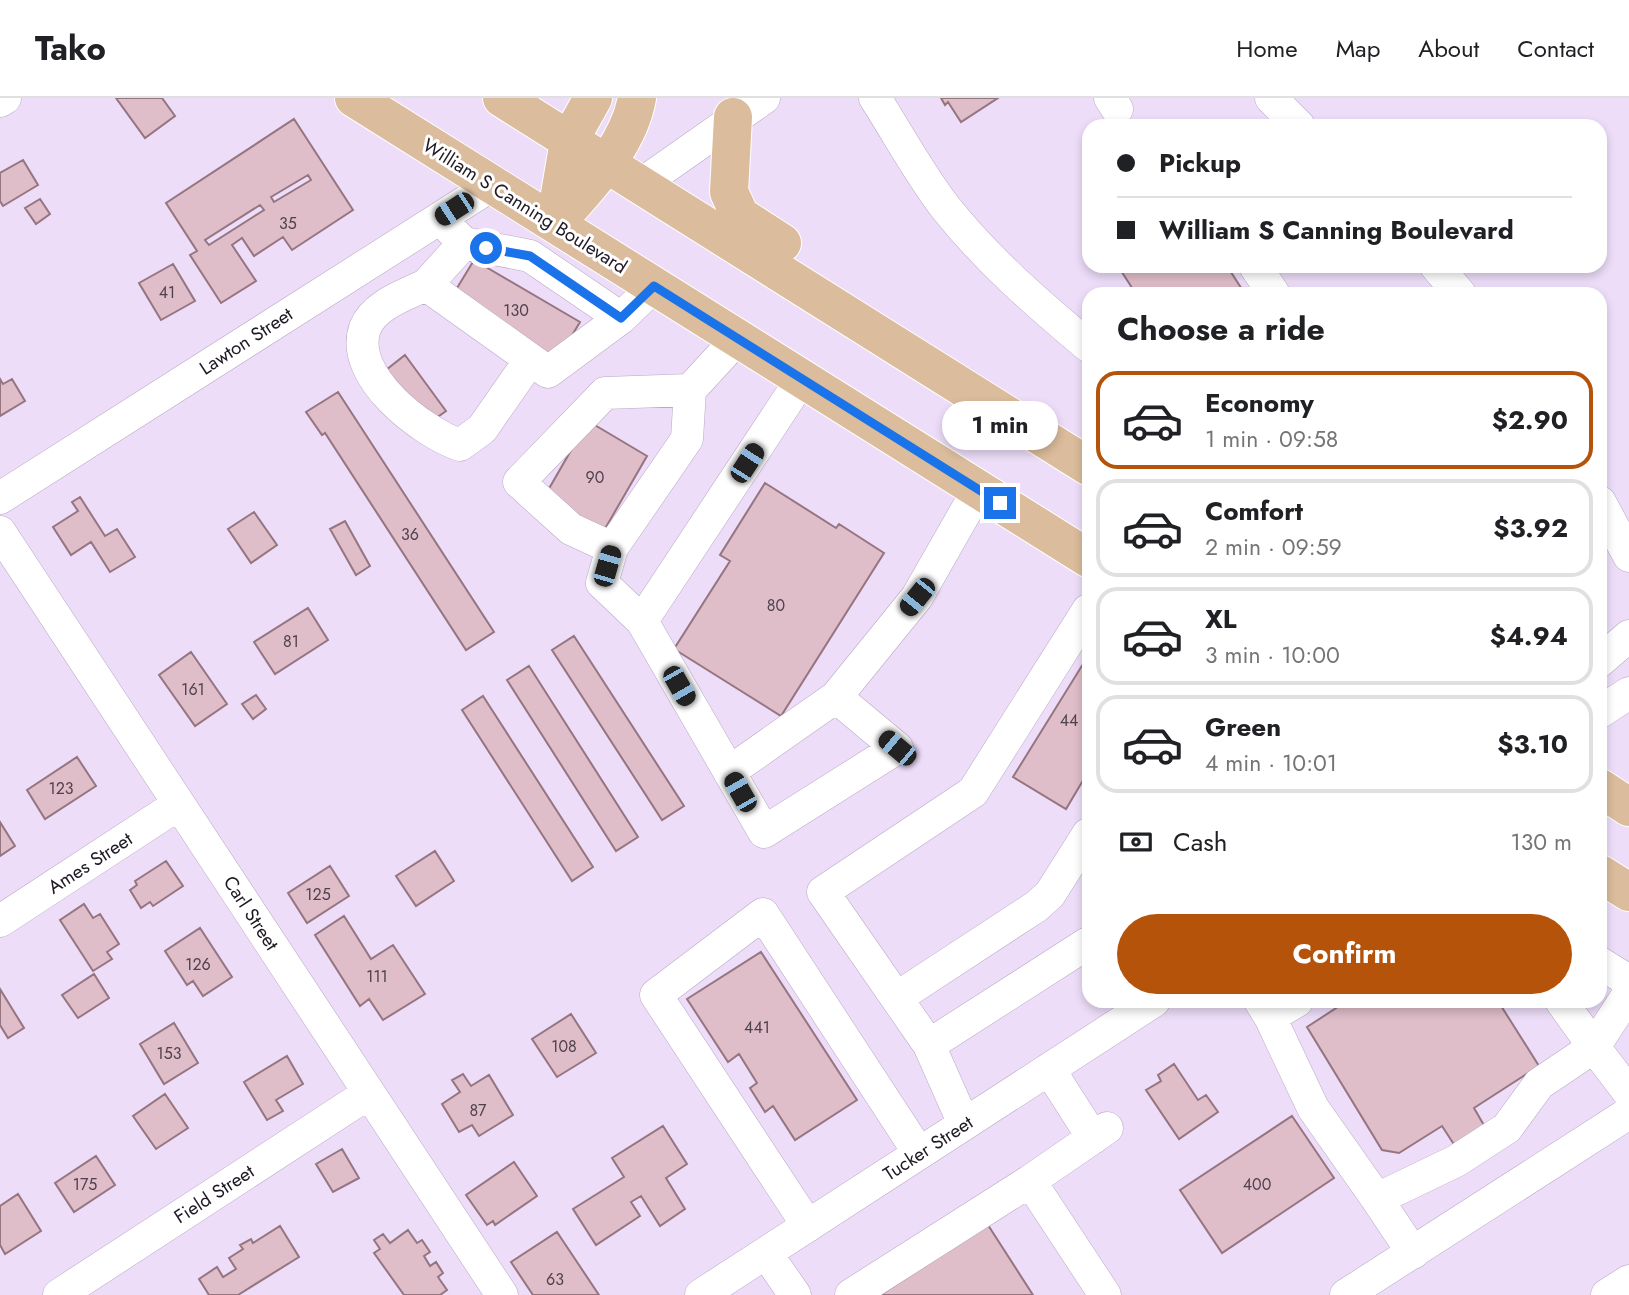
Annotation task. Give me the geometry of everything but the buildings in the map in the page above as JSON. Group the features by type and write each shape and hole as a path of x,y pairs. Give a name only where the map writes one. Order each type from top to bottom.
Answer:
{"main road":[{"name":"William S Canning Boulevard","path":"354,98 1082,554"},
{"path":"502,98 1082,462"},
{"path":"555,223 569,141 593,98"},
{"path":"555,223 607,164 635,111 636,98"},
{"path":"748,108 729,192 740,216 806,259 877,333"},
{"path":"1607,793 1629,807"},
{"path":"1607,878 1629,892"}],"street":[{"path":"0,101 5,98"},
{"path":"876,98 928,183 963,229 1000,270 1082,341"},
{"path":"1271,98 1292,119"},
{"path":"640,184 748,108"},
{"name":"Lawton Street","path":"0,498 492,185"},
{"path":"439,218 464,243 530,256 621,318"},
{"path":"530,256 555,223"},
{"path":"464,243 426,285 380,308 365,328 363,359 396,405 438,437 460,445 482,429 530,360"},
{"path":"1442,273 1454,287"},
{"path":"426,285 548,372 621,318 654,286"},
{"path":"737,339 690,390 687,439 612,548 602,583 642,621 764,832 897,748 836,697"},
{"path":"642,621 802,380"},
{"path":"612,548 571,529 519,482 605,393 690,390"},
{"path":"729,772 836,697 917,597 978,490"},
{"path":"1607,515 1629,556"},
{"name":"Carl Street","path":"0,532 502,1295"},
{"path":"1607,655 1629,636"},
{"path":"964,1124 929,1045 823,892 973,792 1077,644"},
{"path":"1607,707 1629,693"},
{"name":"Ames Street","path":"0,921 179,804"},
{"path":"898,997 1037,906 1050,894 1082,843"},
{"path":"808,1226 656,995 763,915 919,1153"},
{"path":"929,1045 1082,947"},
{"path":"1607,967 1629,981"},
{"path":"1377,1199 1456,1161 1507,1128 1539,1084 1594,1047 1629,993"},
{"name":"Tucker Street","path":"701,1295 1143,1008"},
{"path":"1566,1008 1629,1093"},
{"path":"1265,1009 1313,1108 1413,1253"},
{"path":"851,1295 1100,1133 1049,1069"},
{"name":"Field Street","path":"59,1295 369,1093"},
{"path":"1346,1295 1629,1113"},
{"path":"1030,1181 1105,1295"},
{"path":"766,1253 794,1295"},
{"path":"1607,1295 1629,1281"}],"route":[{"path":"486,248 530,256 621,318 654,286 1000,503"}]}
